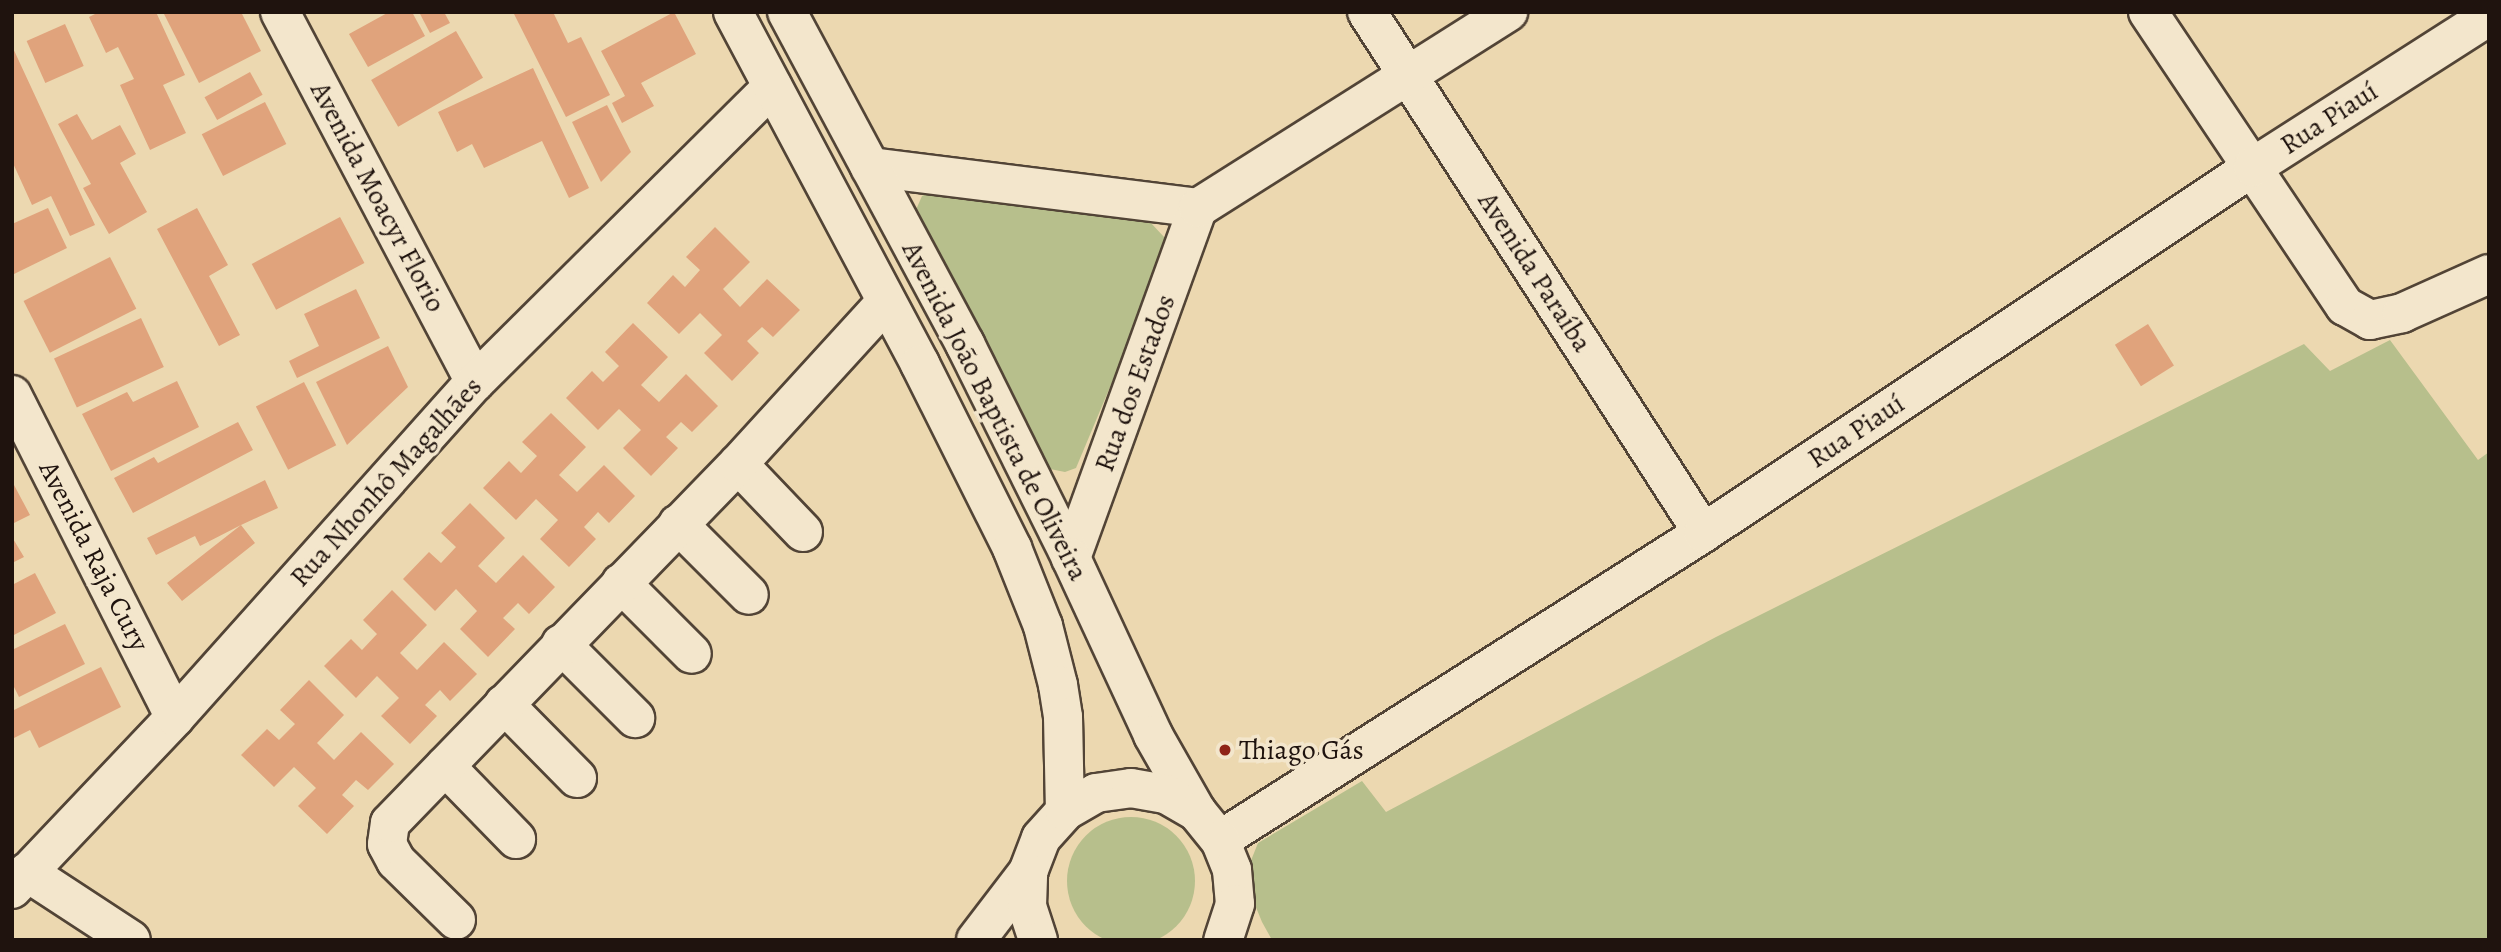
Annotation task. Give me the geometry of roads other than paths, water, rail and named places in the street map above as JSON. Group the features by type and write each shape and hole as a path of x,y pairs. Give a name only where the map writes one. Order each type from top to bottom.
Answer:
{"street":[{"name":"Avenida Moacyr Florio","path":"280,12 475,382"},
{"name":"Avenida João Baptista de Oliveira","path":"733,12 977,474 1043,626 1063,717 1065,811"},
{"name":"Avenida João Baptista de Oliveira","path":"787,12 1072,558 1153,735 1217,841 1256,940"},
{"name":"Avenida Paraíba","path":"1367,12 1703,533"},
{"path":"870,167 1198,208 1508,12"},
{"path":"2148,12 2345,306 2370,320 2402,313 2489,274"},
{"name":"Rua Piauí","path":"1217,841 1703,533 2253,167 2489,16"},
{"name":"Rua Nhonhô Magalhães","path":"20,880 175,717 475,382 772,87"},
{"name":"Rua dos Estados","path":"1072,558 1198,208"},
{"path":"456,920 396,861 387,844 390,823 738,464 886,302"},
{"name":"Avenida Raja Cury","path":"12,395 175,717"},
{"path":"738,464 803,532"},
{"path":"678,524 749,595"},
{"path":"621,583 692,654"},
{"path":"561,644 635,718"},
{"path":"504,704 577,778"},
{"path":"445,766 516,839"},
{"path":"976,940 1028,872 1041,838 1065,811 1096,793 1131,788 1166,794 1217,841 1235,904 1223,940"},
{"path":"1028,872 1027,906 1038,940"},
{"path":"20,880 131,940"}],"place":[{"name":"Thiago Gás","path":"1225,750"}]}
